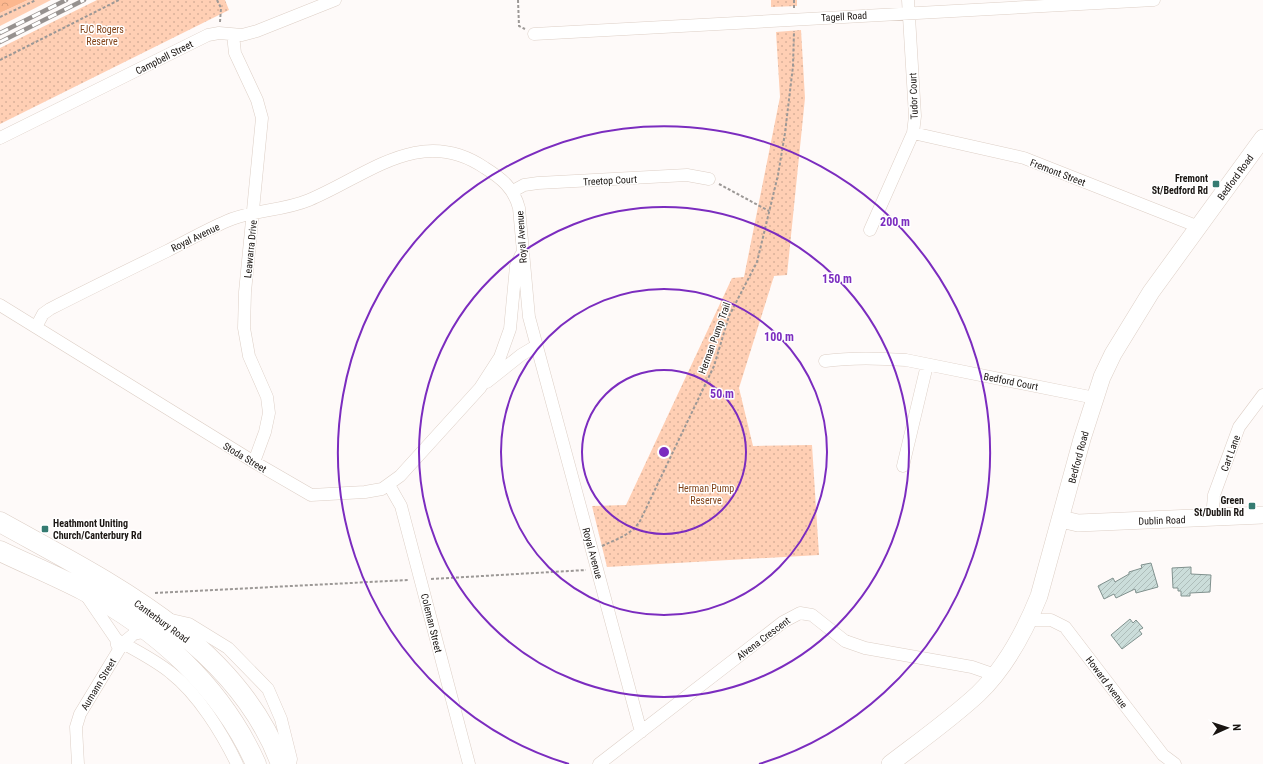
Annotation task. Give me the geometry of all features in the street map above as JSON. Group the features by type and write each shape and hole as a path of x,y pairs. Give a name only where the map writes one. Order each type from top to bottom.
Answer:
{"main road":[{"name":"Bedford Road","path":"890,764 979,693 995,674 1029,620 1039,596 1095,398 1113,354 1151,292 1263,138"},
{"name":"Dublin Road","path":"1061,519 1078,523 1263,515"},
{"name":"Canterbury Road","path":"0,522 80,567 153,624 221,704 239,730 256,764"},
{"name":"Canterbury Road","path":"0,551 82,590 122,613 153,624 197,647 229,679 245,699 276,750 281,764"}],"street":[{"name":"Campbell Street","path":"0,138 199,40 219,33 242,35 258,31 335,0"},
{"name":"Tudor Court","path":"870,230 913,132 916,116 908,0"},
{"name":"Tagell Road","path":"534,34 1154,0"},
{"name":"Leawarra Drive","path":"233,35 235,52 257,100 262,118 254,214 245,292 244,328 249,356 267,397 269,413 265,432 254,462"},
{"name":"Fremont Street","path":"913,132 1024,158 1199,227"},
{"name":"Royal Avenue","path":"36,327 43,314 50,309 227,221 308,201 381,164 408,154 426,150 440,150 456,153 475,161 494,174 513,191 519,208 527,304 536,346 641,732"},
{"name":"Treetop Court","path":"513,191 524,185 538,183 687,176 709,179"},
{"name":"Stoda Street","path":"0,305 254,462 311,495 373,492 389,485 400,476 480,388 500,357 510,329 516,266 522,250"},
{"name":"Stoda Street","path":"480,388 536,346"},
{"name":"Bedford Court","path":"825,361 840,358 884,358 1095,398"},
{"path":"903,466 927,365"},
{"name":"Cart Lane","path":"1212,518 1214,495 1239,427 1263,395"},
{"name":"Coleman Street","path":"389,485 401,506 469,764"},
{"path":"82,590 119,645 154,660 182,682 219,732 237,764"},
{"name":"Alvena Crescent","path":"599,764 783,622 800,612 812,615 845,641 865,648 972,667 995,674"},
{"name":"Howard Avenue","path":"1029,620 1051,620 1065,627 1163,755 1175,764"},
{"path":"153,624 190,624 228,648 268,689 281,719 291,759 290,764"},
{"name":"Aumann Street","path":"78,764 76,727 80,714 119,645 134,634 153,624"}],"path":[{"path":"0,16 36,0"},
{"path":"0,60 119,0"},
{"path":"217,0 221,8 219,33"},
{"path":"518,0 519,26 534,34"},
{"name":"Herman Pump Trail","path":"592,550 625,536 635,529 640,521 714,366 729,316 757,262 770,210 785,133 793,66 795,19 794,0"},
{"path":"709,179 770,210"},
{"path":"432,579 592,570"},
{"path":"155,593 412,580"}],"green space":[{"path":"0,0 28,0 0,13"},
{"path":"28,0 51,0 0,26 0,13"},
{"name":"FJC Rogers Reserve","path":"97,0 225,0 229,10 0,124 0,48"},
{"path":"771,0 797,0 797,6 771,7"},
{"name":"Herman Pump Reserve","path":"801,30 805,98 787,275 774,276 739,388 753,446 812,445 819,555 607,567 592,506 626,505 732,278 744,277 780,97 776,32"}],"building":[{"path":"1151,563 1158,587 1136,593 1135,589 1116,598 1114,594 1104,599 1098,586 1113,578 1115,582 1129,574 1129,572 1142,568 1141,565"},
{"path":"1191,567 1191,574 1211,575 1210,592 1190,593 1190,596 1181,596 1181,591 1178,591 1178,588 1173,588 1172,568"},
{"path":"1130,619 1133,623 1136,620 1143,628 1139,630 1142,634 1122,649 1111,635"}],"railway":[{"path":"0,33 66,0"},
{"path":"0,42 84,0"}],"place":[{"name":"Fremont St/Bedford Rd","path":"1216,184"},
{"name":"Green St/Dublin Rd","path":"1252,506"},
{"name":"Heathmont Uniting Church/Canterbury Rd","path":"45,529"}]}
